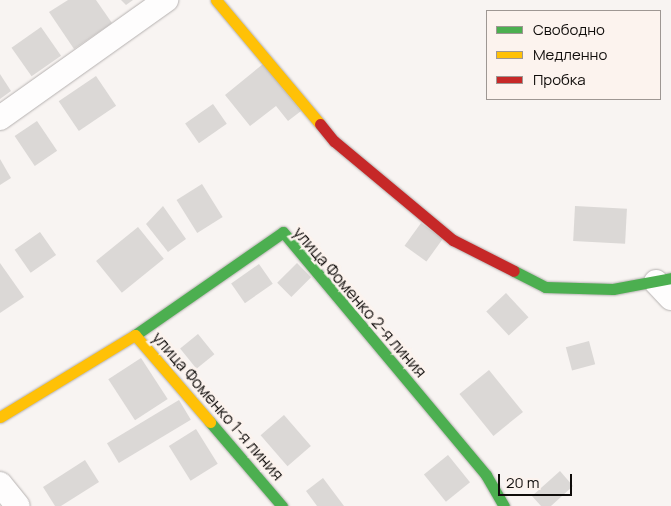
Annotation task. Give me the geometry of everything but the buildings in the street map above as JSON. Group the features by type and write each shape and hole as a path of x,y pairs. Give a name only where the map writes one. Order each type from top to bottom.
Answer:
{"street":[{"path":"0,118 166,0"},
{"path":"216,0 334,141 453,240 545,287 613,289 666,286"},
{"name":"улица Фоменко 2-я линия","path":"136,334 283,232 486,475 504,506"},
{"name":"улица Фоменко 1-я линия","path":"0,418 136,334 282,506"},
{"path":"0,484 18,506"}],"traffic: fast":[{"path":"135,335 283,232 486,475 504,506"},
{"path":"514,271 545,287 613,289 671,278"},
{"path":"210,422 282,506"}],"traffic: slow":[{"path":"216,0 320,124"},
{"path":"0,417 135,335 210,422"}],"traffic: jam":[{"path":"320,124 334,141 453,240 514,271"}]}
